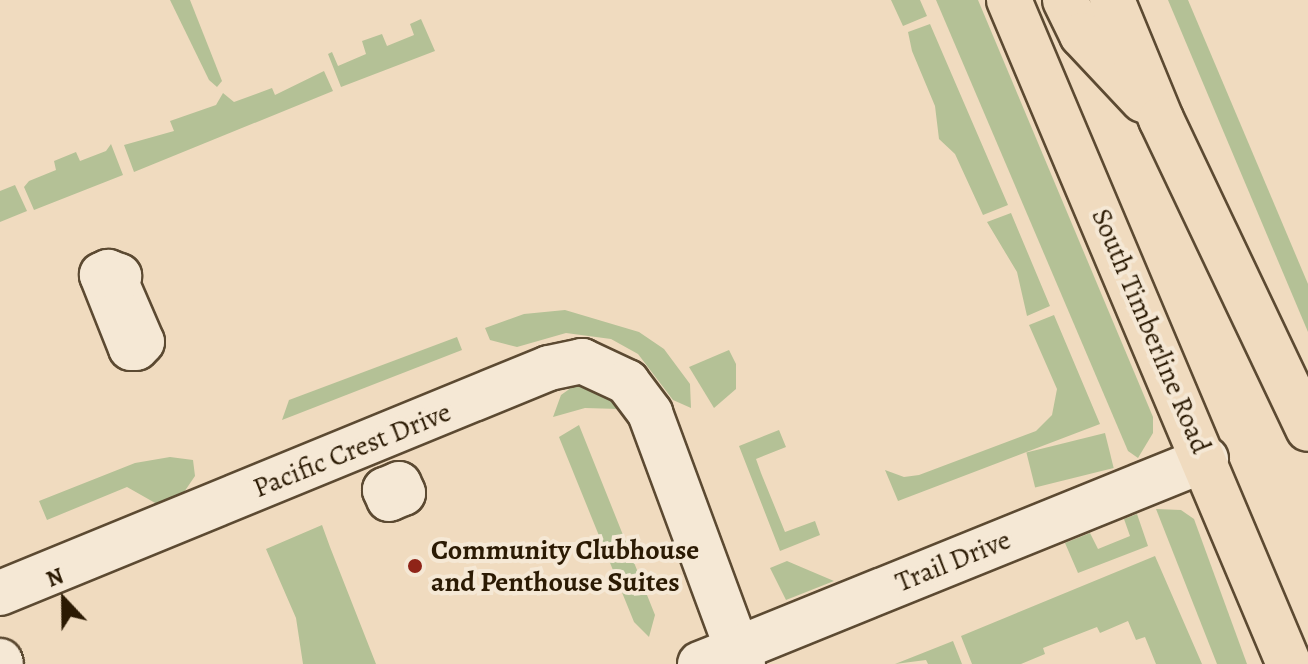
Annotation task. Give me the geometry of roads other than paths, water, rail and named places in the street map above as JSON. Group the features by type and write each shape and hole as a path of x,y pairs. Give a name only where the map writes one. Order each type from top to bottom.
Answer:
{"main road":[{"name":"South Timberline Road","path":"1009,0 1206,459 1289,664"},
{"path":"1065,0 1082,35 1161,119"},
{"path":"1112,0 1161,119 1308,429"}],"street":[{"name":"Pacific Crest Drive","path":"0,593 565,362 599,365 627,382 650,413 727,659"},
{"name":"Trail Drive","path":"727,659 1206,459"}],"place":[{"name":"Community Clubhouse and Penthouse Suites","path":"415,566"}]}
